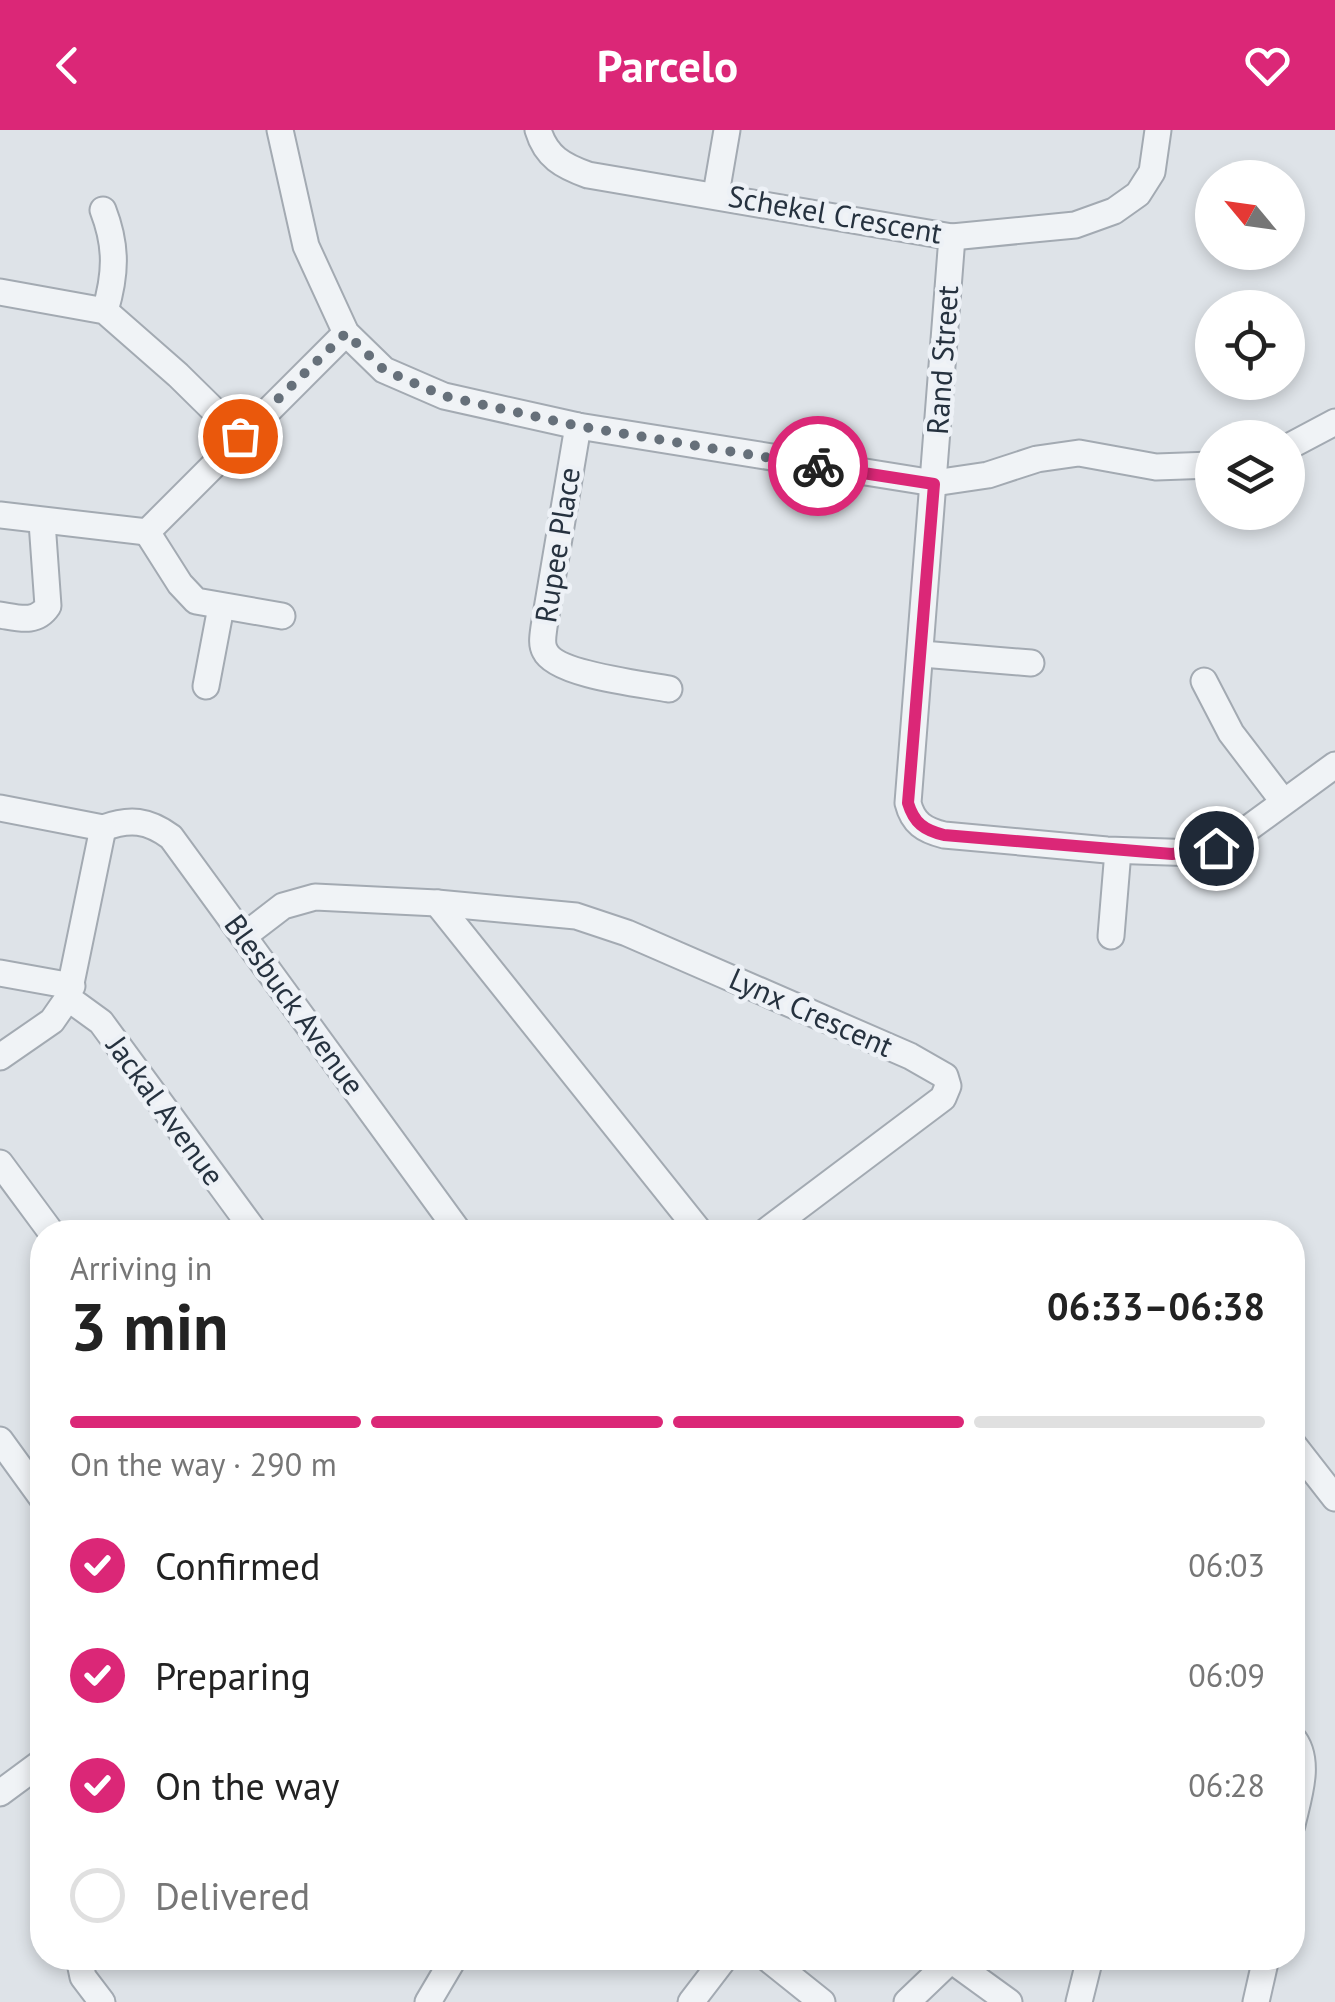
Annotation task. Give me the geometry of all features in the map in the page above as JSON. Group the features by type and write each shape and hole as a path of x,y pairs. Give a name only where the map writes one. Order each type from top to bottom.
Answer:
{"street":[{"path":"280,130 306,246 346,333 384,370 425,390 578,426 934,484 988,474 1036,459 1079,453 1156,467 1195,466"},
{"name":"Schekel Crescent","path":"538,130 552,157 588,175 952,237 1075,225 1114,211 1138,194 1152,172 1158,130"},
{"path":"716,194 727,130"},
{"path":"103,210 115,250 112,289 104,311"},
{"name":"Rand Street","path":"952,237 908,803 912,816 928,831 944,835 1172,854 1216,848 1235,838 1335,765"},
{"path":"0,292 104,311 178,374 240,436"},
{"path":"148,532 346,333"},
{"name":"Rupee Place","path":"578,426 544,627 545,652 552,660 584,672 669,689"},
{"path":"1305,440 1334,427"},
{"path":"0,515 148,532"},
{"path":"0,615 33,619 48,606 42,522"},
{"path":"148,532 196,601 282,616"},
{"path":"206,686 221,607"},
{"path":"922,654 1031,663"},
{"path":"1204,680 1231,733 1284,801"},
{"name":"Blesbuck Avenue","path":"0,808 104,828 135,820 159,828 171,837 451,1220"},
{"path":"0,1057 52,1021 70,992 104,828"},
{"path":"1110,936 1118,851"},
{"name":"Lynx Crescent","path":"244,936 283,906 302,898 552,912 601,924 931,1066 945,1076 948,1086 943,1098 781,1220"},
{"path":"437,903 690,1220"},
{"path":"0,974 70,992"},
{"name":"Jackal Avenue","path":"70,992 101,1022 245,1220"},
{"path":"0,1163 42,1220"},
{"path":"0,1440 30,1481"},
{"path":"1305,1460 1335,1498"},
{"path":"0,1793 30,1771"},
{"path":"82,1970 102,2002"},
{"path":"428,2002 447,1970"},
{"path":"696,1994 719,1970"},
{"path":"908,2002 941,1970"},
{"path":"966,1970 1008,2002"},
{"path":"1078,2002 1087,1970"},
{"path":"1256,2002 1263,1970"},
{"path":"782,1978 822,2002"}],"way so far":[{"path":"240,436 346,333 384,370 444,396 578,426 818,466"}],"route":[{"path":"818,466 934,484 908,803 919,824 944,835 1108,850 1172,854 1216,848"}]}
